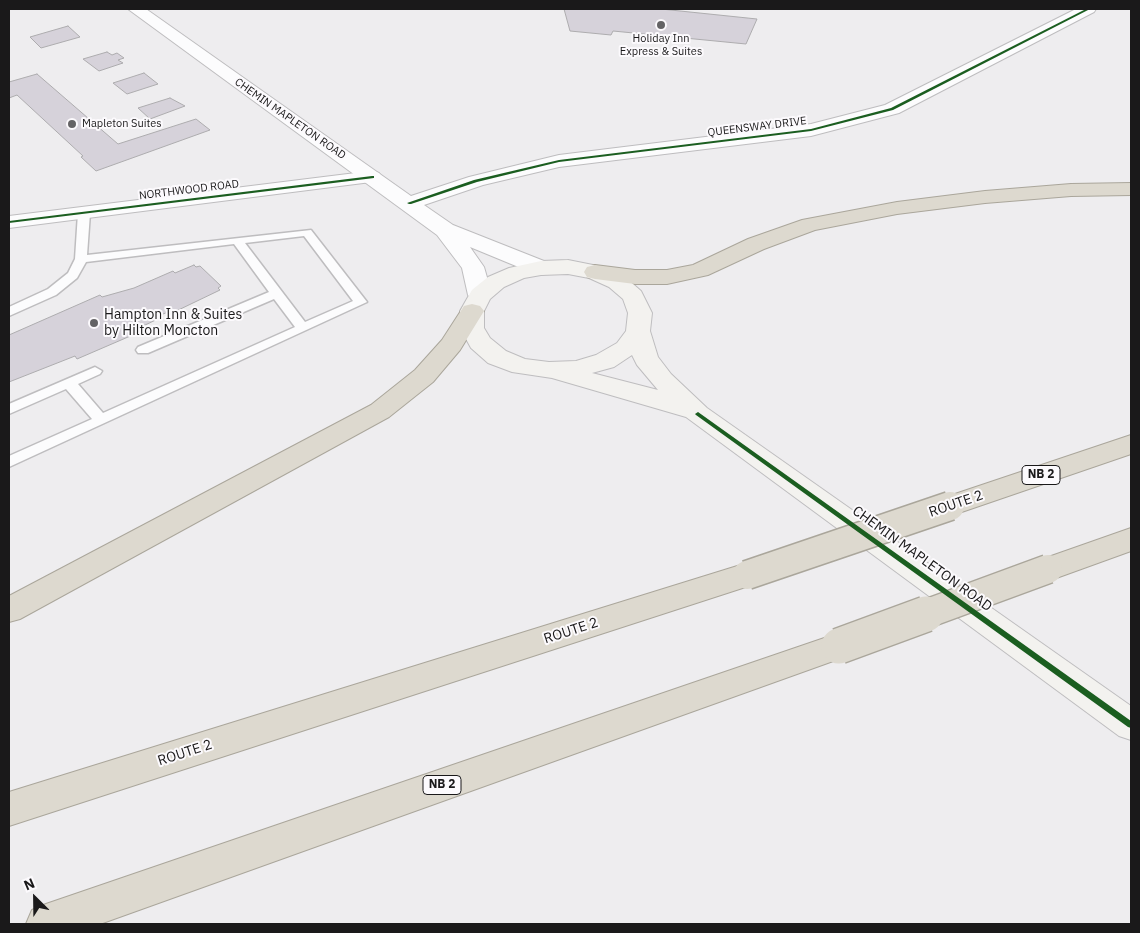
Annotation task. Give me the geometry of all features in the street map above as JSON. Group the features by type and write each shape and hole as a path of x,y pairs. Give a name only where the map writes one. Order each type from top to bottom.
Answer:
{"highway":[{"path":"595,272 635,277 667,277 700,270 756,244 810,225 897,208 986,197 1071,190 1131,189"},
{"path":"9,610 380,411 424,376 451,345 476,303"},
{"name":"ROUTE 2","path":"9,809 748,575 1131,444"},
{"name":"NB 2","path":"46,924 839,646 1131,539"}],"main road":[{"path":"568,267 595,272 617,282 633,296 640,313 638,331 626,348 605,361 577,369 549,370 521,366 497,357 480,343 472,328 476,303 496,282 517,273 541,268 568,267"},
{"name":"CHEMIN MAPLETON ROAD","path":"638,331 646,359 662,380 698,414 1131,725"},
{"name":"CHEMIN MAPLETON ROAD","path":"549,370 655,398 698,414"}],"street":[{"name":"CHEMIN MAPLETON ROAD","path":"136,9 445,230 541,268"},
{"name":"QUEENSWAY DRIVE","path":"409,203 476,181 559,161 811,130 892,109 1088,9"},
{"name":"NORTHWOOD ROAD","path":"9,222 372,177"},
{"name":"CHEMIN MAPLETON ROAD","path":"445,230 473,267 476,303"}],"lane":[{"path":"9,312 52,292 73,274 81,259 84,213"},
{"path":"9,462 360,302 307,232 81,259"},
{"path":"237,240 303,328"},
{"path":"143,350 277,293"},
{"path":"9,409 95,371"},
{"path":"69,383 101,420"}],"building":[{"name":"Holiday Inn Express & Suites","path":"564,9 661,9 757,19 746,44 613,31 611,35 570,31"},
{"path":"68,26 80,37 41,48 30,37"},
{"path":"107,52 112,55 117,53 124,58 118,60 123,63 99,71 83,59"},
{"path":"144,73 158,84 127,94 113,83"},
{"name":"Mapleton Suites","path":"37,74 118,144 196,119 210,130 96,171 81,157 83,156 17,95 9,98 9,82"},
{"path":"170,98 185,106 150,119 138,108"},
{"name":"Hampton Inn & Suites by Hilton Moncton","path":"194,265 196,267 200,266 221,286 218,288 220,290 170,314 168,312 158,316 160,318 143,326 145,328 133,332 135,334 77,359 75,356 9,382 9,335 100,295 102,297 134,288 173,271 175,273"}],"cycle path":[{"path":"409,203 476,181 559,161 811,130 892,109 1088,9"},
{"path":"9,222 372,177"},
{"path":"698,414 1131,725"}],"place":[{"name":"Holiday Inn Express & Suites","path":"661,25"},
{"name":"Mapleton Suites","path":"72,124"},
{"name":"Hampton Inn & Suites by Hilton Moncton","path":"94,323"}]}
